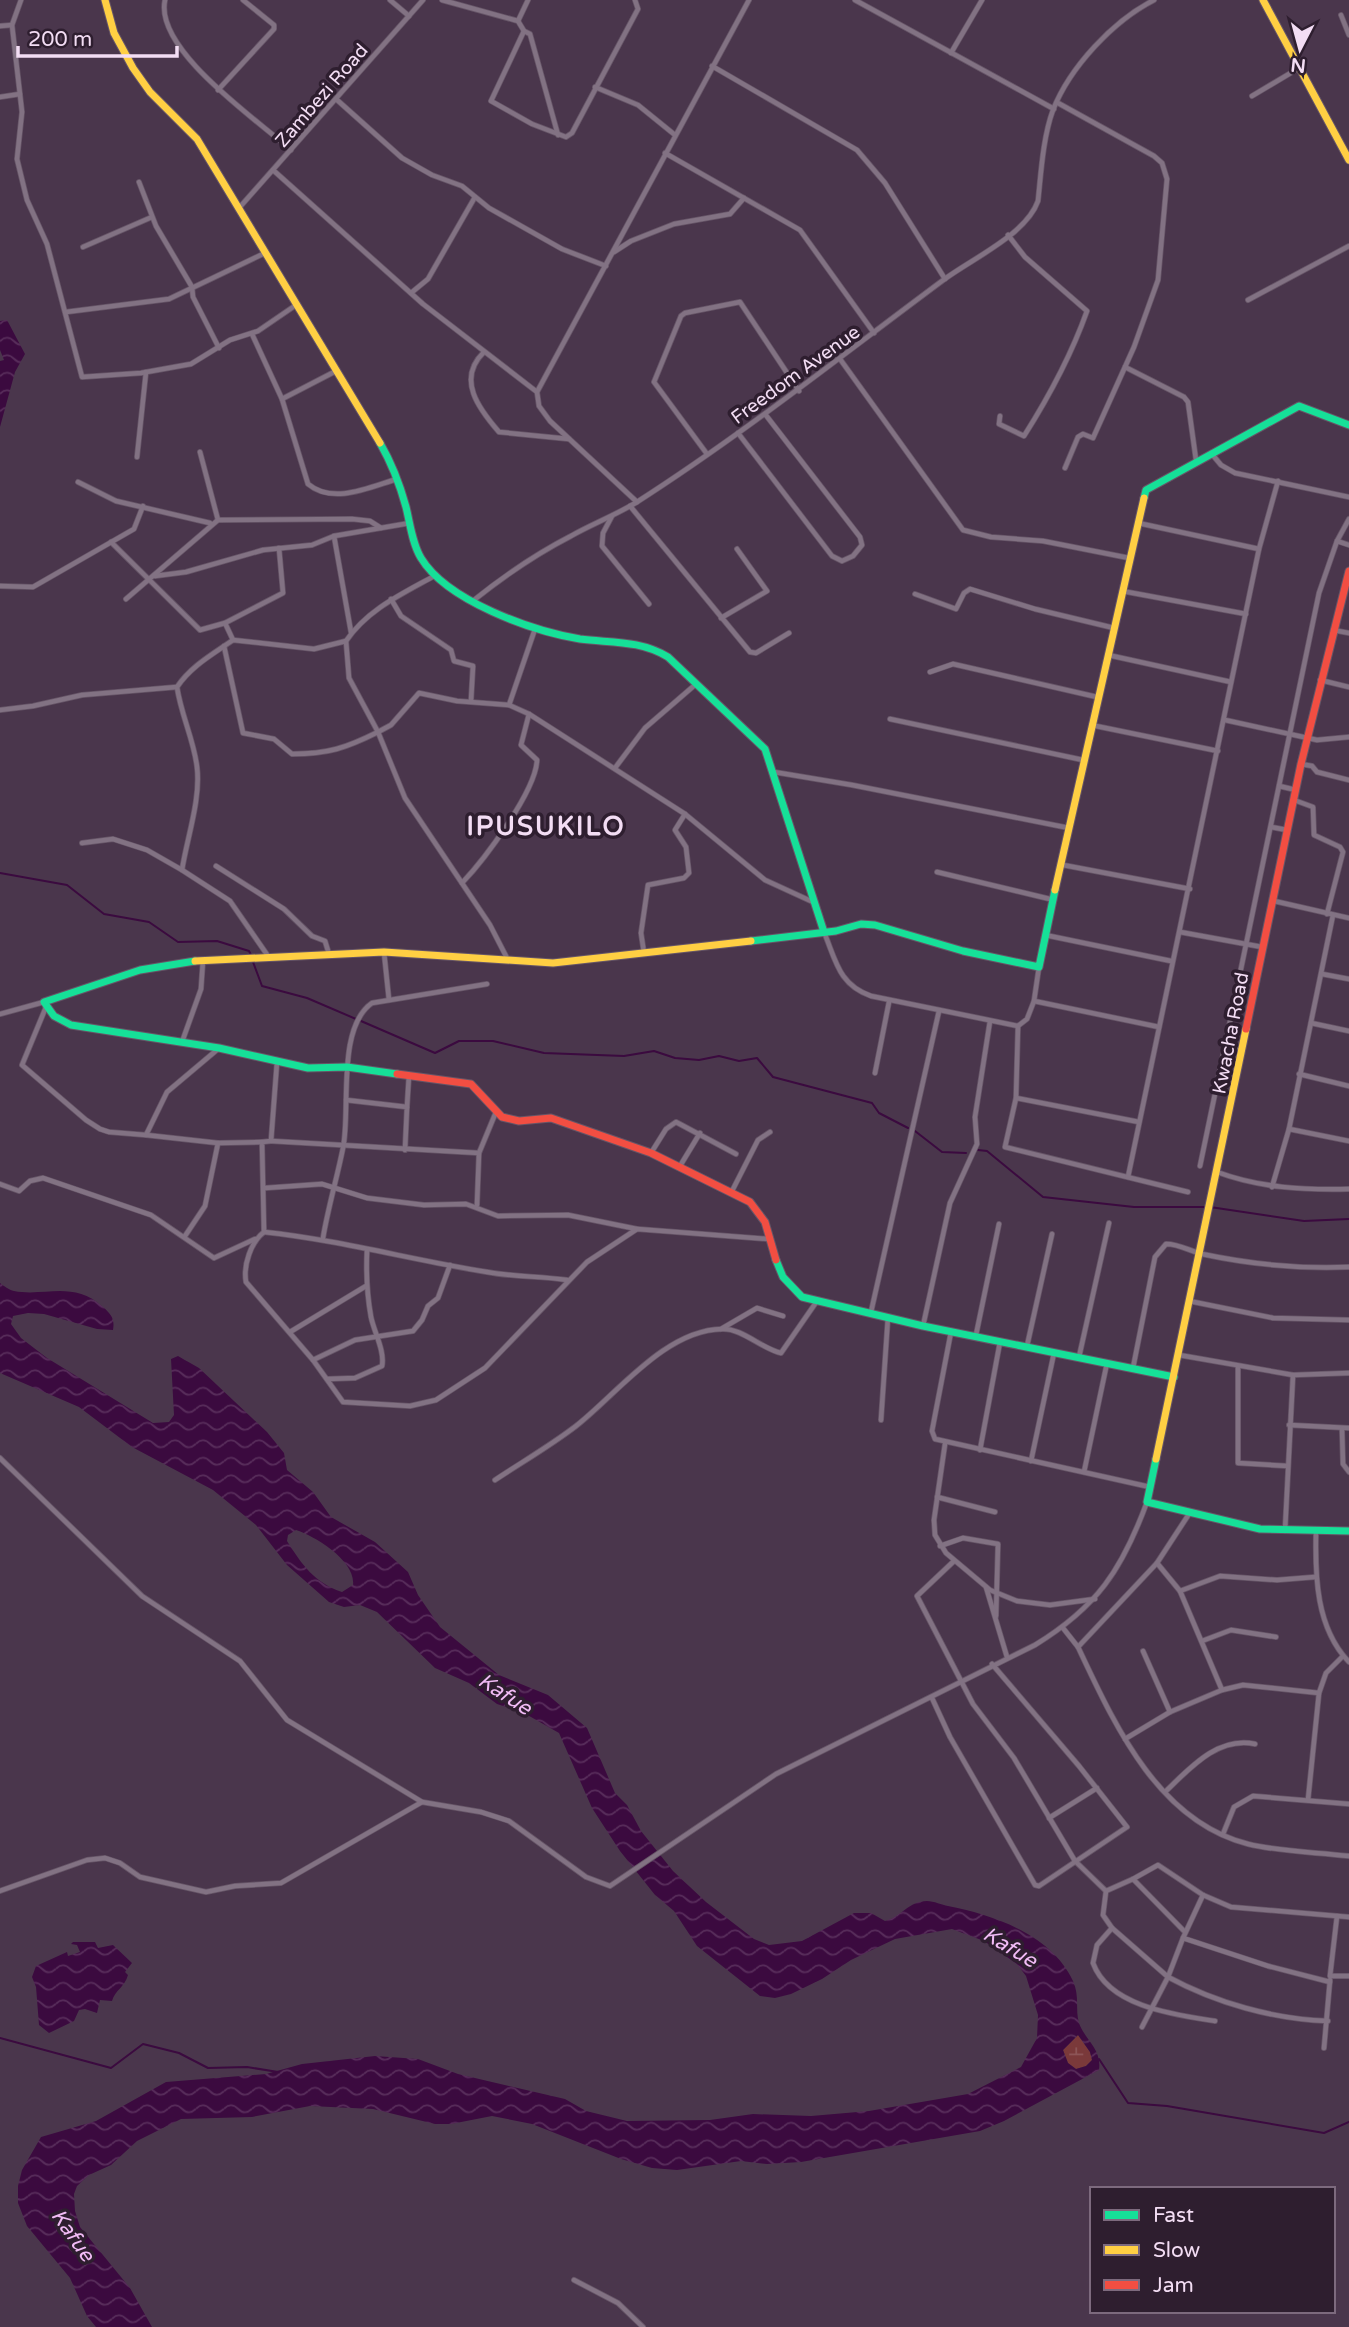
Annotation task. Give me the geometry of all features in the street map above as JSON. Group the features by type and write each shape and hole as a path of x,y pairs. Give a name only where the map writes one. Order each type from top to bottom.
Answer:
{"street":[{"path":"20,0 12,25 22,118 17,159 21,181 47,244 83,379 185,366 241,335 252,334 296,305"},
{"path":"106,0 114,33 133,68 150,92 193,133 382,446 398,479 419,554 436,575 487,609 535,629 576,638 640,643 655,647 758,741 774,772 824,932 850,987 889,1002 1018,1026 1027,1019 1034,1001 1045,935 1063,865 1083,760 1143,497 1150,485 1299,406 1311,406 1330,420 1349,425"},
{"path":"165,0 167,22 182,47 218,90 235,106 255,117 291,150"},
{"path":"218,90 274,29 274,25 243,0"},
{"path":"390,0 409,16"},
{"name":"Zambezi Road","path":"239,208 423,0"},
{"path":"442,0 518,22 524,31 532,36 558,135"},
{"path":"518,22 528,0"},
{"path":"524,31 491,102 566,137 572,133 638,9 635,0"},
{"path":"537,392 749,0"},
{"path":"855,0 1054,109"},
{"path":"951,53 982,0"},
{"name":"Freedom Avenue","path":"474,600 508,573 630,506 738,433 799,391 945,279 1027,222 1038,201 1054,109 1090,51 1125,18 1154,0"},
{"path":"1263,0 1349,160"},
{"path":"1341,16 1349,35"},
{"path":"0,26 12,25"},
{"path":"712,66 857,150 885,183 945,279"},
{"path":"1252,96 1299,68"},
{"path":"595,87 638,105 675,135"},
{"path":"0,97 20,94"},
{"path":"336,99 396,154 432,175 461,186 562,249 606,266"},
{"path":"1058,103 1154,156 1166,169 1158,279 1125,367 1093,438 1083,434 1079,437 1065,468"},
{"path":"665,153 800,230 874,333"},
{"path":"273,170 411,293 537,392 544,413 636,502"},
{"path":"139,182 152,217 192,287 193,297 219,348"},
{"path":"411,293 428,279 475,197"},
{"path":"613,253 631,241 674,224 730,214 744,198"},
{"path":"83,247 152,217"},
{"path":"1000,416 999,424 1024,436 1053,391 1075,346 1087,311 1025,257 1008,235"},
{"path":"1248,300 1349,246"},
{"path":"66,312 163,300 265,253"},
{"path":"707,454 654,382 681,316 685,313 740,302 799,391"},
{"path":"252,334 282,399 303,472 310,487 345,494 398,479"},
{"path":"484,352 472,365 471,386 482,413 499,432 569,439"},
{"path":"840,359 963,530 991,537 1043,541 1129,558"},
{"path":"1125,367 1185,397 1189,406 1196,460"},
{"path":"282,399 336,371"},
{"path":"137,457 146,372"},
{"path":"738,433 832,556 842,561 853,556 862,545 860,537 765,414"},
{"path":"200,452 218,520"},
{"path":"1211,453 1227,470 1349,497"},
{"path":"1128,1177 1259,549 1278,481"},
{"path":"78,482 116,501 211,523"},
{"path":"0,586 33,587 136,527 143,506"},
{"path":"630,506 752,654 789,634"},
{"path":"612,515 602,546 649,604"},
{"path":"127,599 211,523 218,520 352,519 370,521 381,528"},
{"path":"1200,1166 1318,593 1337,541 1349,519"},
{"path":"153,577 186,572 279,548 312,545 334,537 410,523"},
{"path":"1138,523 1259,549"},
{"path":"334,537 351,632"},
{"path":"1337,541 1349,545"},
{"path":"111,542 153,577 197,629 205,630 225,623 283,593 279,548"},
{"path":"721,618 767,591 737,549"},
{"name":"Kwacha Road","path":"1147,1502 1301,764 1332,629 1349,571"},
{"path":"436,575 391,599 351,632 346,641 349,678 378,732 405,798 462,883 508,961"},
{"path":"915,594 956,609 964,593 970,589 1035,609 1114,628"},
{"path":"1122,591 1246,614"},
{"path":"391,599 401,616 451,650 455,662 473,666 471,701"},
{"path":"225,623 233,640"},
{"path":"509,705 535,629"},
{"path":"1332,629 1349,633"},
{"path":"0,709 33,706 82,695 177,687 200,662 233,640 314,649 346,641"},
{"path":"224,646 243,733 274,739 292,754 333,752 391,725 419,693 509,705 529,714 685,814 723,843 760,877 813,902"},
{"path":"1108,655 1231,682"},
{"path":"930,672 953,664 1097,697"},
{"path":"1320,681 1349,687"},
{"path":"615,768 645,727 696,684"},
{"path":"177,687 196,757 198,780 182,870"},
{"path":"462,883 489,853 531,782 537,760 521,745 529,714"},
{"path":"890,719 1083,760"},
{"path":"1225,720 1308,739 1349,737"},
{"path":"1091,725 1218,751"},
{"path":"1301,764 1312,766 1317,772 1349,780"},
{"path":"774,772 1070,829"},
{"path":"1279,786 1296,790"},
{"path":"1294,800 1313,807 1314,835 1340,847 1343,852 1327,914"},
{"path":"644,953 641,933 648,885 684,878 690,873 686,847 675,830 685,814"},
{"path":"1271,827 1288,830"},
{"path":"82,843 113,839 147,850 182,870 230,901 268,957"},
{"path":"1063,865 1189,888"},
{"path":"216,866 284,909 312,936 325,941 329,954"},
{"path":"937,872 1054,900"},
{"path":"1274,901 1349,918"},
{"path":"1272,1187 1289,1129 1333,915"},
{"path":"0,1014 45,1004 140,970 203,960 384,952 553,963 824,932 861,924 875,925 963,951 1039,967"},
{"path":"1180,932 1262,947"},
{"path":"1045,935 1171,961"},
{"path":"384,952 388,1000"},
{"path":"182,1042 201,989 203,960"},
{"path":"1322,974 1349,979"},
{"path":"323,1238 332,1187 344,1147 346,1066 350,1044 363,1012 372,1003 487,984"},
{"path":"1034,1001 1159,1027"},
{"path":"875,1073 889,1002"},
{"path":"45,1004 54,1016 71,1025 219,1048 308,1068 346,1066 471,1084 496,1112 512,1121 539,1118 561,1120 651,1153 756,1206 789,1287 817,1301 923,1326 1174,1377"},
{"path":"45,1004 22,1065 100,1129 218,1143 271,1141 479,1153"},
{"path":"871,1312 939,1012"},
{"path":"923,1326 950,1203 977,1144 975,1117 990,1021"},
{"path":"1311,1023 1349,1031"},
{"path":"1018,1026 1016,1098 1006,1148 1188,1192"},
{"path":"146,1135 167,1092 219,1048"},
{"path":"1224,1048 1243,1051"},
{"path":"271,1141 277,1062"},
{"path":"1299,1074 1349,1086"},
{"path":"405,1150 409,1075"},
{"path":"1016,1098 1139,1122"},
{"path":"346,1100 407,1107"},
{"path":"477,1205 479,1153 496,1112"},
{"path":"651,1153 672,1122 700,1133 736,1154"},
{"path":"1289,1129 1349,1141"},
{"path":"731,1193 758,1140 770,1132"},
{"path":"680,1166 700,1133"},
{"path":"262,1142 264,1232"},
{"path":"185,1236 205,1206 218,1143"},
{"path":"1217,1172 1272,1187 1305,1190 1349,1189"},
{"path":"0,1184 19,1191 30,1181 43,1178 139,1209 185,1236 214,1258 264,1232 323,1238 367,1251 490,1273 567,1280"},
{"path":"265,1188 312,1184 367,1198 424,1205 477,1205 498,1216 568,1215 637,1229 768,1239"},
{"path":"1079,1357 1109,1223"},
{"path":"976,1335 999,1224"},
{"path":"256,1238 246,1269 246,1282 313,1360 338,1398 348,1403 410,1406 436,1400 485,1368 567,1280 587,1262 637,1229"},
{"path":"1027,1346 1052,1234"},
{"path":"1133,1368 1155,1257 1166,1244 1180,1245 1200,1254 1296,1266 1349,1267"},
{"path":"327,1379 355,1378 381,1368 383,1359 375,1335 366,1286 367,1251"},
{"path":"313,1360 342,1345 375,1335 407,1332 418,1328 428,1306 438,1298 450,1265"},
{"path":"290,1332 366,1286"},
{"path":"721,1329 781,1353 817,1301"},
{"path":"1189,1301 1273,1318 1349,1320"},
{"path":"495,1480 574,1427 612,1397 631,1375 682,1340 721,1329 757,1308 783,1316"},
{"path":"881,1420 888,1317"},
{"path":"951,1331 932,1431 935,1439 945,1444 1151,1487"},
{"path":"979,1450 1000,1341"},
{"path":"1031,1461 1054,1353"},
{"path":"1179,1355 1293,1375 1349,1373"},
{"path":"1084,1472 1107,1363"},
{"path":"1238,1366 1236,1459 1243,1465 1288,1466"},
{"path":"1285,1531 1293,1375"},
{"path":"1289,1425 1342,1429 1349,1427"},
{"path":"1342,1429 1343,1464 1349,1472"},
{"path":"945,1444 934,1530 940,1546 954,1561 986,1587 1017,1601 1050,1605 1094,1599"},
{"path":"0,1458 142,1596 240,1661 287,1720 422,1802 481,1812 509,1821 586,1877 604,1886 616,1884 776,1774 932,1698 1063,1628 1094,1599 1129,1548 1147,1502 1189,1514 1285,1531 1349,1531"},
{"path":"937,1497 995,1512"},
{"path":"1077,1647 1157,1563 1181,1531 1189,1514"},
{"path":"1316,1533 1315,1577 1321,1609 1343,1656 1349,1662"},
{"path":"940,1546 963,1538 998,1544 996,1616"},
{"path":"954,1561 916,1595 973,1704 1014,1758 1075,1861 1106,1891"},
{"path":"1157,1563 1180,1591 1222,1690"},
{"path":"1180,1591 1220,1576 1277,1580 1315,1577"},
{"path":"986,1587 1007,1657"},
{"path":"1063,1628 1077,1647 1125,1739 1183,1812 1200,1824 1244,1843 1279,1850 1349,1856"},
{"path":"1202,1641 1231,1630 1276,1637"},
{"path":"1143,1651 1170,1712"},
{"path":"1308,1800 1319,1693 1326,1674 1343,1656"},
{"path":"932,1698 950,1737 1035,1885 1040,1886 1126,1829 1097,1788 992,1664"},
{"path":"1125,1739 1170,1712 1222,1690 1243,1685 1319,1693"},
{"path":"1165,1792 1193,1765 1216,1749 1241,1741 1255,1744"},
{"path":"1049,1818 1097,1788"},
{"path":"1223,1834 1234,1807 1244,1798 1254,1796 1349,1804"},
{"path":"0,1891 87,1860 105,1858 120,1863 140,1877 206,1892 235,1886 281,1882 422,1802"},
{"path":"1106,1891 1158,1865 1203,1895 1245,1910 1349,1917"},
{"path":"1133,1879 1184,1931"},
{"path":"1106,1891 1103,1916 1112,1928 1168,1977 1194,1991 1291,2020 1328,2021"},
{"path":"1142,2027 1168,1977 1184,1931 1203,1895"},
{"path":"1324,2048 1337,1916"},
{"path":"1112,1928 1097,1945 1094,1966 1123,1996 1152,2007 1215,2021"},
{"path":"1183,1938 1268,1966 1330,1979 1349,1976"},
{"path":"574,2280 618,2303 643,2327"}],"green space":[{"path":"1078,2035 1090,2052 1092,2060 1086,2066 1076,2069 1068,2063 1063,2050"}],"water":[{"path":"7,320 25,354 15,372 0,427 0,361 4,360 0,350 0,321"},
{"name":"Kafue","path":"0,1283 14,1291 70,1292 92,1299 110,1314 113,1330 97,1329 44,1314 28,1313 13,1316 11,1324 21,1338 47,1358 153,1423 169,1422 174,1415 171,1359 178,1356 199,1368 267,1432 284,1453 287,1470 313,1492 331,1517 375,1542 408,1572 418,1595 440,1627 499,1675 548,1695 587,1728 615,1793 627,1805 641,1831 673,1871 706,1902 754,1939 769,1945 802,1941 854,1913 871,1913 885,1921 915,1904 927,1901 984,1915 1036,1939 1063,1965 1073,1981 1079,2023 1096,2050 1099,2070 980,2131 801,2162 767,2164 741,2161 677,2170 652,2168 621,2159 532,2124 492,2116 451,2124 435,2124 373,2109 310,2106 252,2117 181,2119 137,2141 111,2165 89,2175 77,2186 74,2194 75,2211 80,2227 130,2288 152,2327 96,2327 87,2316 70,2278 27,2226 18,2203 22,2170 41,2137 96,2121 166,2082 266,2074 302,2064 375,2056 418,2059 458,2074 565,2099 586,2111 627,2121 710,2120 753,2114 811,2116 869,2111 968,2094 1021,2067 1037,2038 1038,2015 1026,1976 1017,1964 984,1941 952,1929 895,1939 791,1994 775,1998 760,1996 697,1946 674,1911 655,1895 620,1851 592,1808 559,1733 524,1713 497,1704 469,1683 435,1668 377,1612 360,1605 344,1607 329,1602 287,1565 256,1525 213,1490 132,1447 79,1407 0,1373","holes":["296,1530 333,1551 348,1567 353,1585 342,1592 324,1584 310,1572 287,1541 288,1535","1078,2035 1090,2052 1092,2060 1086,2066 1076,2069 1068,2063 1063,2050"]},
{"path":"95,1942 98,1948 113,1945 132,1963 125,1972 127,1979 112,2001 100,2000 97,2013 79,2010 74,2021 49,2033 39,2025 36,1987 32,1977 36,1966 67,1952 68,1956 80,1952 77,1945 71,1944"}],"waterway":[{"path":"0,873 67,885 104,914 149,922 178,942 217,941 249,951 251,955"},
{"path":"253,962 262,986 307,998 356,1019"},
{"path":"361,1021 435,1053 459,1041 493,1041 544,1053 624,1056 654,1051 675,1058 699,1060 719,1056 739,1061 757,1058 773,1077 872,1103 879,1113 908,1128"},
{"path":"915,1131 942,1152 966,1153"},
{"path":"978,1150 987,1151 1043,1197 1134,1207 1205,1207"},
{"path":"1210,1207 1304,1221 1349,1219"},
{"path":"0,2038 111,2068 143,2044 179,2053 208,2068 247,2067 278,2072"},
{"path":"1099,2059 1128,2103 1167,2106 1324,2133 1349,2122"}],"traffic: fast":[{"path":"1144,498 1146,490 1299,406 1349,425"},
{"path":"380,443 401,490 418,552 433,573 450,588 492,612 539,629 580,639 636,645 668,657 765,749 824,932"},
{"path":"751,941 836,931 861,924 875,925 963,951 1039,967 1055,890"},
{"path":"195,961 140,970 44,1002 54,1016 71,1025 219,1048 308,1068 347,1067 397,1074"},
{"path":"776,1260 783,1277 802,1297 923,1326 1174,1377"},
{"path":"1156,1459 1147,1502 1260,1529 1349,1531"}],"traffic: slow":[{"path":"105,0 114,33 133,68 150,92 197,139 380,443"},
{"path":"1263,0 1349,160"},
{"path":"1055,890 1144,498"},
{"path":"195,961 384,952 553,963 751,941"},
{"path":"1156,1459 1246,1029"}],"traffic: jam":[{"path":"1246,1029 1301,764 1349,571"},
{"path":"397,1074 471,1084 502,1117 519,1121 551,1118 651,1153 750,1202 765,1222 776,1260"}],"district":[{"name":"IPUSUKILO","path":"546,826"}]}
